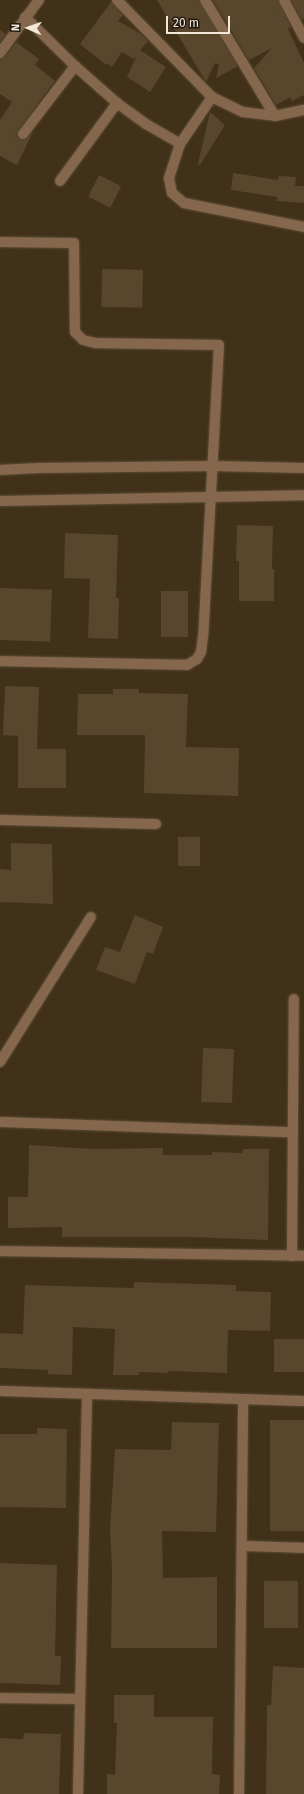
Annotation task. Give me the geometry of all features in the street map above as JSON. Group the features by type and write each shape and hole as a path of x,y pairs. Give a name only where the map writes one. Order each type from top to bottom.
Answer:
{"street":[{"path":"0,53 25,17 39,0"},
{"path":"117,0 212,98 243,112 275,116 304,110"},
{"path":"205,0 275,116"},
{"path":"284,0 304,38"},
{"path":"25,17 75,66 117,103 146,124 180,144"},
{"path":"23,134 75,66"},
{"path":"212,98 180,144 169,178 172,193 184,203 304,227"},
{"path":"60,181 117,103"},
{"path":"0,242 74,243 75,332 83,340 95,343 219,345 212,466 212,497 203,636 201,652 197,659 187,665 0,661"},
{"path":"0,470 39,468 212,466 304,468"},
{"path":"0,501 304,495"},
{"path":"0,820 156,824"},
{"path":"0,1062 91,916"},
{"path":"292,1256 294,999"},
{"path":"0,1122 293,1132"},
{"path":"0,1251 304,1256"},
{"path":"0,1391 304,1401"},
{"path":"78,1794 87,1395"},
{"path":"239,1794 243,1399"},
{"path":"242,1546 304,1548"},
{"path":"0,1698 80,1699"}],"building":[{"path":"157,0 199,0 238,66 216,78 219,65 215,63 206,82"},
{"path":"213,0 278,0 291,27 288,29 304,63 304,95 292,101 290,97 276,105 254,68 272,48 249,60"},
{"path":"291,0 304,0 304,19 302,20"},
{"path":"111,2 123,15 118,21 141,34 148,41 140,50 166,67 150,92 127,77 137,55 134,59 122,52 112,67 107,63 106,65 80,44"},
{"path":"0,30 6,34 0,42"},
{"path":"16,42 39,59 35,65 55,81 18,130 17,137 23,140 28,138 34,130 17,165 0,156 0,120 12,102 0,94 0,59 5,57"},
{"path":"210,112 225,125 200,165 198,164"},
{"path":"233,173 278,180 279,176 296,177 295,186 304,186 304,203 277,201 277,197 231,190"},
{"path":"99,175 121,186 110,208 88,196"},
{"path":"102,269 143,270 142,308 101,307"},
{"path":"237,525 273,526 272,569 274,569 274,601 239,601 239,561 236,561"},
{"path":"65,533 118,535 116,598 119,598 118,639 88,638 90,579 64,578"},
{"path":"0,588 52,590 50,642 0,640"},
{"path":"161,591 188,591 188,637 161,637"},
{"path":"5,686 39,687 37,749 66,749 66,788 18,788 18,736 3,735"},
{"path":"113,689 139,689 139,693 188,694 186,747 239,748 238,796 144,793 145,735 77,735 78,694 113,694"},
{"path":"178,837 200,837 200,866 178,866"},
{"path":"11,843 52,844 53,904 0,902 0,869 11,870"},
{"path":"135,915 163,927 153,954 147,952 135,984 96,970 105,947 120,952"},
{"path":"203,1048 234,1049 232,1103 201,1102"},
{"path":"29,1145 95,1149 163,1148 163,1155 212,1155 212,1152 242,1153 243,1149 269,1149 268,1240 190,1237 62,1237 62,1227 8,1228 8,1197 28,1197"},
{"path":"134,1282 236,1285 236,1291 271,1292 270,1331 228,1330 227,1373 168,1371 168,1373 139,1372 139,1375 113,1375 115,1329 73,1327 72,1375 48,1374 48,1370 0,1368 0,1333 23,1334 25,1285 134,1288"},
{"path":"274,1339 304,1339 304,1372 274,1372"},
{"path":"270,1420 304,1420 304,1531 270,1531"},
{"path":"172,1422 219,1423 216,1532 162,1531 163,1578 217,1577 217,1648 111,1648 112,1569 110,1529 115,1449 171,1450"},
{"path":"37,1428 67,1429 66,1508 0,1507 0,1434 37,1434"},
{"path":"0,1563 57,1565 55,1656 61,1656 60,1685 0,1683"},
{"path":"264,1581 298,1581 298,1628 264,1628"},
{"path":"273,1666 304,1668 304,1794 266,1794 267,1705 271,1705"},
{"path":"114,1695 154,1695 154,1717 213,1717 212,1774 220,1775 219,1794 107,1794 107,1774 115,1775 117,1723 114,1723"},
{"path":"24,1733 61,1734 59,1794 0,1794 0,1738 23,1739"}]}
